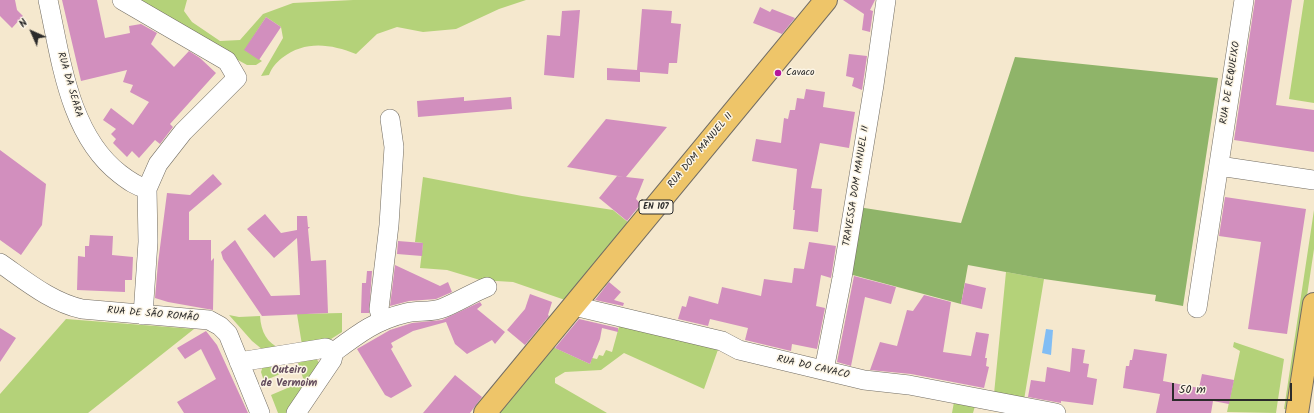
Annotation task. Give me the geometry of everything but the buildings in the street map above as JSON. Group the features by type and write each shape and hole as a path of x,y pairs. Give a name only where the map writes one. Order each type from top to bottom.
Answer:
{"main road":[{"name":"RUA DOM MANUEL II","path":"485,413 826,0"},
{"path":"1297,413 1314,304"}],"street":[{"name":"RUA DA SEARA","path":"48,0 74,105 86,134 99,154 113,168 136,186 147,189"},
{"path":"122,0 227,61 237,78 183,132 158,164 147,189 148,242 143,315"},
{"name":"TRAVESSA DOM MANUEL II","path":"824,370 842,278 874,85 886,0"},
{"name":"RUA DE REQUEIXO","path":"1197,308 1244,0"},
{"path":"382,320 379,309 389,225 394,147 390,119"},
{"path":"1219,166 1314,180"},
{"name":"RUA DE SÃO ROMÃO","path":"0,263 52,298 67,306 143,315 209,320 220,326 228,334 260,413"},
{"path":"296,413 332,360 334,352 368,326 408,312 442,308 487,287"},
{"name":"RUA DO CAVACO","path":"574,306 722,340 739,350 864,380 909,385 1056,413"},
{"path":"239,362 326,348 334,352"}],"green space":[{"path":"129,0 187,0 184,11 192,22 220,41 240,40 263,14 293,3 353,0 526,0 499,9 456,29 423,32 397,27 377,34 356,54 328,46 309,46 300,48 291,52 276,63 269,75 261,76 283,38 281,27 266,17 245,50 262,61 256,65 247,65"},
{"path":"1304,0 1314,0 1314,103 1289,99"},
{"path":"1015,57 1218,78 1183,306 1155,301 1156,295 1044,279 968,265 961,304 849,274 858,207 961,223"},
{"path":"423,177 522,196 613,210 629,223 565,300 513,282 480,280 447,270 420,268 423,243 415,242"},
{"path":"1314,210 1314,249 1290,410 1284,409"},
{"path":"1006,272 1044,279 1024,400 994,394"},
{"path":"342,313 342,332 331,339 302,345 297,314"},
{"path":"229,315 239,317 260,316 263,332 268,340 276,347 281,349 263,350 252,341"},
{"path":"66,319 194,329 88,413 0,413 0,394"},
{"path":"620,323 720,344 704,389 624,353 601,370 565,372 555,378 555,383 607,413 499,413 553,347 590,364 592,358 597,359 599,355 603,356 606,350 612,352"},
{"path":"1234,342 1284,359 1276,413 1227,412 1240,351 1233,347"},
{"path":"316,358 321,366 288,413 278,413 271,395 304,381 298,363"},
{"path":"276,364 280,374 264,381 261,372 263,366"},
{"path":"954,402 975,406 973,413 952,413"}],"water":[{"path":"1046,329 1053,330 1051,355 1042,353"}],"place":[{"name":"Cavaco","path":"778,73"}],"district":[{"name":"Outeiro de Vermoim","path":"289,377"}]}
